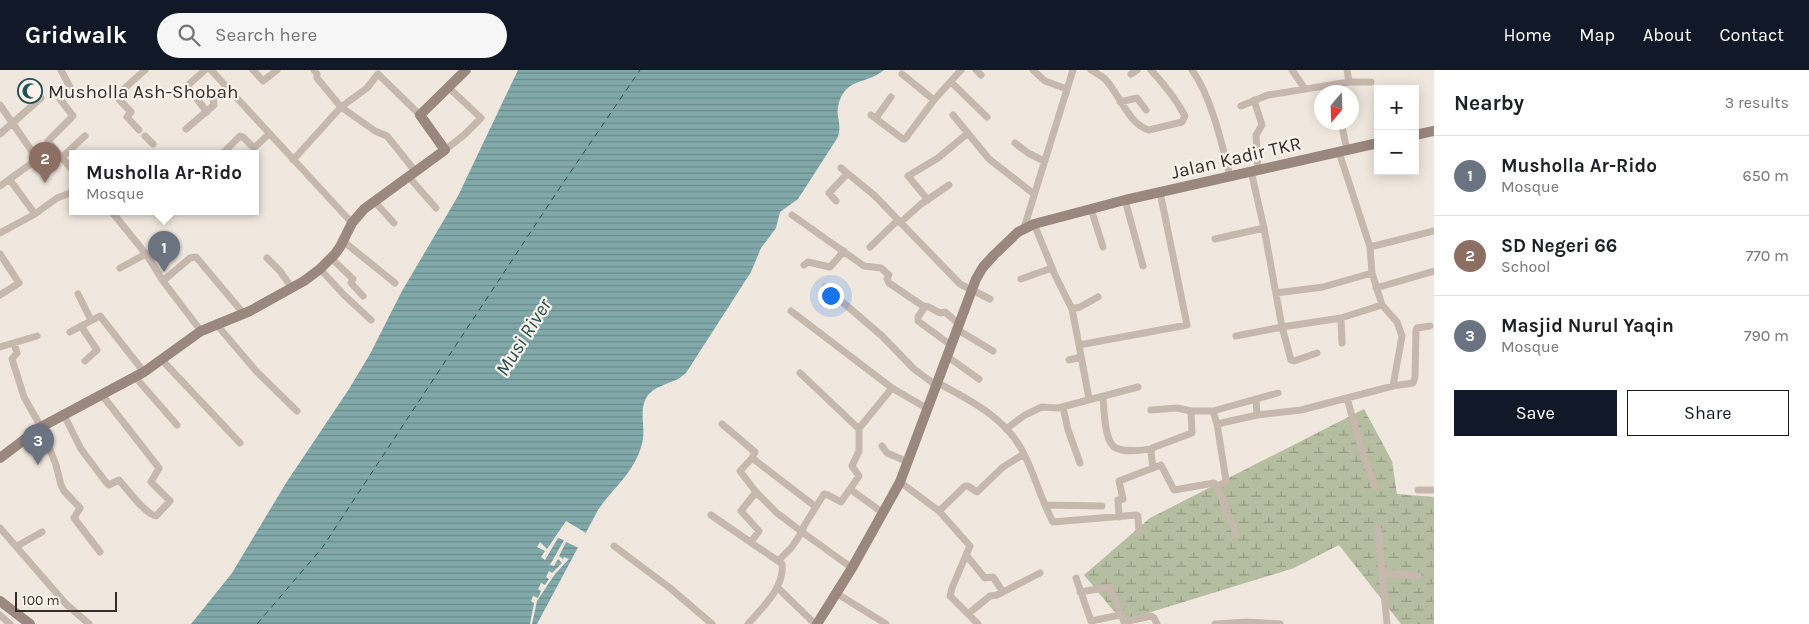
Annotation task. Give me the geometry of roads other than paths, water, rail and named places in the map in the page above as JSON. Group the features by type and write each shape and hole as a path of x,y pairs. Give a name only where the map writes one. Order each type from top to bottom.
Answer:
{"street":[{"path":"60,70 71,89 60,99 73,116 48,140 69,167"},
{"path":"139,130 127,116 131,112 116,96 145,70"},
{"path":"205,70 187,86 207,112"},
{"path":"211,70 352,223"},
{"path":"253,70 263,81 277,70"},
{"path":"314,70 317,74 316,78 341,107 375,131 387,136 411,174 436,208"},
{"path":"420,115 466,70"},
{"path":"891,97 873,116 903,140 934,100 962,70"},
{"path":"1033,70 1044,81 1067,89"},
{"path":"1024,228 1073,70"},
{"path":"1091,70 1103,77 1112,87 1120,102 1144,129 1149,130 1182,122 1185,116 1182,110 1164,84 1151,70"},
{"path":"1192,70 1205,95 1222,142 1230,176"},
{"path":"1292,70 1305,89"},
{"path":"1347,70 1349,82"},
{"path":"294,160 341,107 367,88 378,74 420,115 445,150"},
{"path":"902,74 934,100"},
{"path":"951,82 988,117"},
{"path":"1342,85 1349,82 1371,82"},
{"path":"186,129 215,104 213,99 226,87"},
{"path":"0,458 41,427 143,373 201,331 247,313 292,288 320,269 331,258 343,241 352,223 364,209 445,150 481,118 449,88"},
{"path":"1241,106 1268,95 1314,89"},
{"path":"0,134 41,98"},
{"path":"1120,102 1137,98 1146,110"},
{"path":"1254,100 1262,126 1256,135 1254,170 1282,327 1291,360 1294,361 1318,352"},
{"path":"0,105 38,160"},
{"path":"953,115 989,160 1034,194"},
{"path":"1342,130 1343,151 1370,247 1372,273 1376,288 1382,305 1397,322 1402,336 1393,386"},
{"path":"1419,134 1434,131"},
{"path":"226,150 240,136 254,148 269,134"},
{"path":"70,150 85,136"},
{"path":"145,136 153,144"},
{"path":"928,200 909,178 970,136"},
{"path":"1015,143 1028,153 1044,161"},
{"name":"Jalan Kadir TKR","path":"816,624 852,568 900,482 972,290 983,267 1024,228 1125,200 1374,144"},
{"path":"0,186 53,148"},
{"path":"61,158 69,151"},
{"path":"841,168 874,195 958,281 990,299"},
{"path":"836,201 829,193 847,174"},
{"path":"10,180 35,214"},
{"path":"870,247 899,222 949,186"},
{"path":"1079,344 1187,325 1160,192"},
{"path":"0,233 35,214 57,198 69,194"},
{"path":"1125,200 1143,266"},
{"path":"374,201 394,223"},
{"path":"1091,209 1103,247"},
{"path":"114,215 146,254 163,281 201,331"},
{"path":"792,215 864,266 884,270 889,275 887,279 889,282 922,306 929,307 940,313 945,312 959,327 993,351"},
{"path":"1034,224 1052,268 1072,309 1089,399"},
{"path":"1215,239 1264,228"},
{"path":"1370,247 1434,231"},
{"path":"343,241 395,283"},
{"path":"804,265 810,262 830,267 844,251"},
{"path":"0,254 19,284 0,295"},
{"path":"120,268 146,254"},
{"path":"163,281 190,258 196,257 247,313"},
{"path":"267,258 280,271 292,288"},
{"path":"331,258 353,279 351,283 363,296"},
{"path":"1021,279 1052,268"},
{"path":"320,269 371,320"},
{"path":"1376,288 1434,271"},
{"path":"1276,293 1323,287 1372,273"},
{"path":"825,287 882,336 914,369 978,405 1006,429 1024,454 1054,523 1138,516 1139,533"},
{"path":"78,294 90,320"},
{"path":"1072,309 1080,307 1098,297"},
{"path":"1236,336 1341,318 1382,305"},
{"path":"922,306 923,309 918,317 918,321 952,346"},
{"path":"791,311 892,388 928,409"},
{"path":"70,332 101,316 143,373 177,425"},
{"path":"1341,318 1342,343"},
{"path":"217,325 257,372 297,411"},
{"path":"81,326 97,350 85,361"},
{"path":"1216,424 1258,415 1291,412 1414,382 1417,328 1430,326"},
{"path":"0,347 37,336"},
{"path":"1402,336 1416,337"},
{"path":"14,343 16,353 12,359 24,397 41,427 64,491 80,508 74,518 100,552"},
{"path":"1069,360 1080,357"},
{"path":"948,358 979,379"},
{"path":"161,359 240,443"},
{"path":"800,373 858,427"},
{"path":"1006,429 1028,413 1044,406 1052,408 1063,407 1138,387"},
{"path":"778,561 791,548 825,494 841,502 859,476 852,466 859,451 858,427 892,388"},
{"path":"1151,410 1180,408 1191,411 1213,410 1278,393"},
{"path":"64,415 81,449 105,481 109,485 119,480 147,510 156,516 170,501 151,482 159,468 102,395"},
{"path":"1103,396 1108,439 1113,447 1121,450 1152,449 1167,441 1192,433 1191,411"},
{"path":"1347,398 1361,448 1375,487"},
{"path":"1256,399 1258,415"},
{"path":"1063,407 1068,430 1080,463"},
{"path":"1213,410 1226,480 1217,486"},
{"path":"722,424 755,452 740,471 756,492 776,513 852,568"},
{"path":"882,446 887,453 909,459"},
{"path":"1152,449 1153,468"},
{"path":"939,512 965,486 968,486 974,492 979,490 1003,468 1024,454"},
{"path":"752,458 816,507"},
{"path":"1119,517 1118,500 1123,499 1120,481 1161,465 1174,490 1214,483 1217,486 1236,534"},
{"path":"900,482 939,512 969,545 950,595 978,624"},
{"path":"850,489 883,514"},
{"path":"1418,490 1434,490"},
{"path":"751,542 759,531 741,510 756,492"},
{"path":"1044,503 1102,506"},
{"path":"711,515 782,564 783,568 776,588 748,624"},
{"path":"0,528 66,604 89,624"},
{"path":"1378,529 1387,624"},
{"path":"17,546 42,532"},
{"path":"614,546 663,583 712,624"},
{"path":"966,555 985,578 993,577 1003,592"},
{"path":"968,614 990,596 998,595 1040,573"},
{"path":"1382,573 1418,576"},
{"path":"1076,578 1092,621 1120,615"},
{"path":"1080,592 1110,587 1124,622 1152,617 1157,624"},
{"path":"776,588 816,624"},
{"path":"836,593 886,624"},
{"path":"0,601 30,624"},
{"path":"0,614 10,624"},
{"path":"1215,624 1248,622 1280,624"}],"water":[{"name":"Musi River","path":"518,70 884,70 877,75 850,86 845,91 838,107 838,137 798,199 780,212 776,228 761,248 751,272 686,373 682,377 653,390 649,394 644,404 643,439 636,460 625,477 598,510 537,624 191,624 232,573 286,483 349,389 370,354 402,291 458,196"}],"place":[{"name":"Musholla Ash-Shobah","path":"30,91"},
{"name":"SD Negeri 66","path":"45,183"},
{"name":"Musholla Ar-Rido","path":"164,272"},
{"name":"Masjid Nurul Yaqin","path":"38,465"}]}
